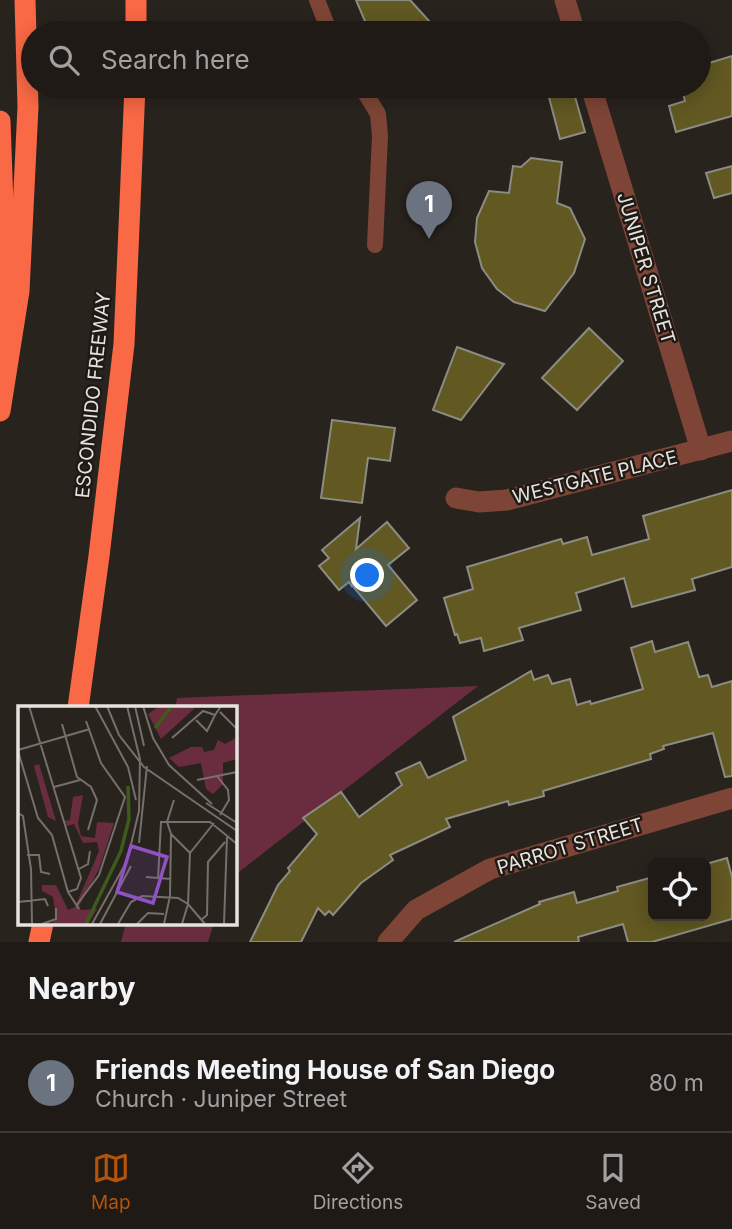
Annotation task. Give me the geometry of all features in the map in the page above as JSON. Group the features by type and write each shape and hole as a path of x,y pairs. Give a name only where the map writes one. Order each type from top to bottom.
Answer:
{"highway":[{"path":"24,0 25,21"},
{"path":"136,0 136,21"},
{"path":"0,411 19,291 28,98"},
{"name":"ESCONDIDO FREEWAY","path":"78,706 124,344 134,98"},
{"path":"0,121 4,233 0,340"}],"street":[{"path":"565,0 571,21"},
{"name":"JUNIPER STREET","path":"595,98 701,450"},
{"name":"WESTGATE PLACE","path":"456,498 480,502 507,500 732,441"},
{"name":"PARROT STREET","path":"388,942 416,910 490,869 732,798"}],"lane":[{"path":"317,0 325,21"},
{"path":"368,98 378,114 380,136 374,245"}],"shaded area":[{"path":"478,686 236,874 236,706 175,706 177,698"},
{"path":"125,925 213,925 208,942 121,942"}],"building":[{"path":"356,0 410,0 429,21 365,21"},
{"path":"732,56 732,116 676,132 669,106 685,101 684,98 711,98 711,62"},
{"path":"549,98 575,98 585,132 560,139"},
{"path":"531,158 562,162 557,203 570,208 585,239 574,273 545,311 514,302 497,289 482,268 475,242 477,218 489,191 509,193 513,166 521,167"},
{"path":"732,166 732,193 714,198 706,173"},
{"path":"589,328 623,361 577,410 542,378"},
{"path":"457,347 504,364 461,420 433,410"},
{"path":"332,420 395,428 390,461 368,458 362,503 321,498"},
{"path":"732,490 732,567 692,579 695,590 632,607 624,578 576,593 581,610 519,628 523,640 484,651 481,638 460,643 457,634 455,635 444,598 473,589 467,567 561,539 563,544 587,537 592,555 649,539 643,516"},
{"path":"360,518 356,549 387,522 409,548 388,565 417,600 386,626 349,582 339,590 319,566 329,558 322,550"},
{"path":"652,641 655,652 688,642 699,677 708,675 712,687 732,681 732,776 725,777 713,733 663,746 664,749 650,754 651,759 543,791 544,796 509,805 508,801 446,819 450,827 390,855 393,860 361,883 333,915 329,911 325,915 318,908 301,942 250,942 278,885 290,871 288,868 317,834 303,818 341,792 359,817 402,785 396,773 420,762 428,778 466,760 453,717 531,671 534,680 548,675 552,684 570,679 577,705 590,701 591,704 643,689 631,648"},
{"path":"727,858 732,877 732,919 652,942 628,942 623,924 578,937 579,942 454,942 540,904 539,902 574,892 577,903 648,878 648,921 711,921 711,863"}],"place":[{"name":"Friends Meeting House of San Diego","path":"429,239"}]}
